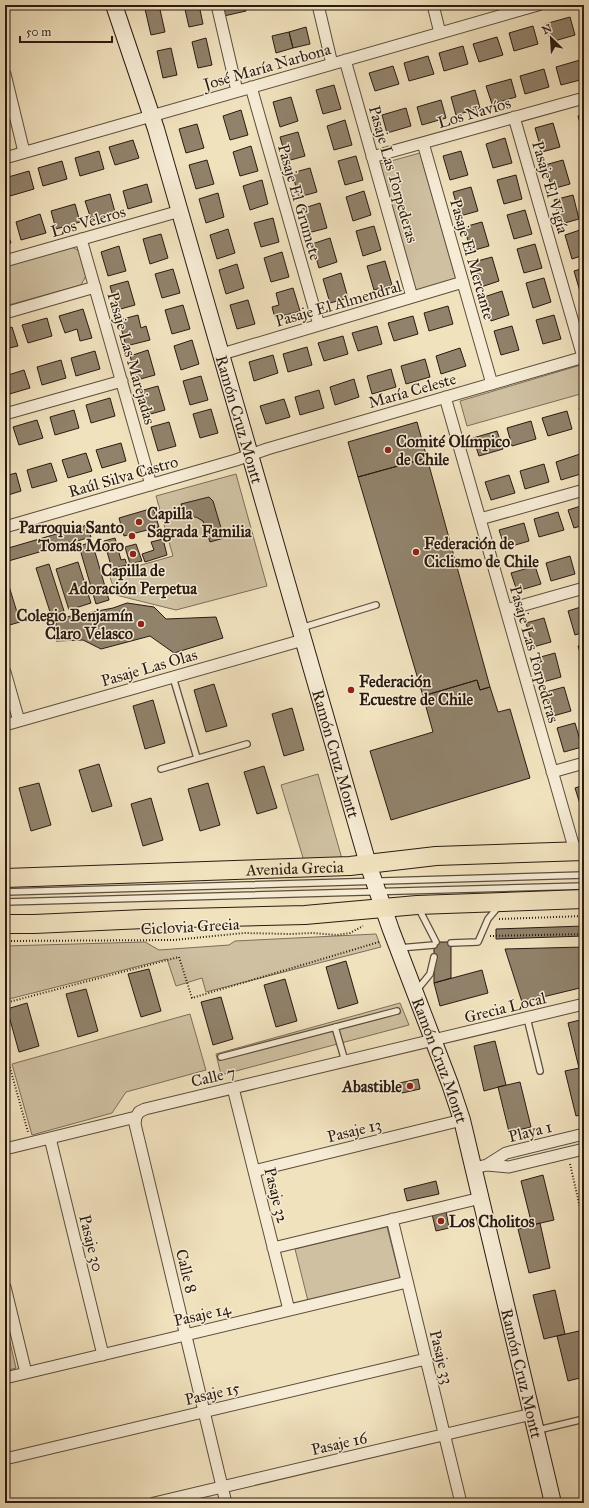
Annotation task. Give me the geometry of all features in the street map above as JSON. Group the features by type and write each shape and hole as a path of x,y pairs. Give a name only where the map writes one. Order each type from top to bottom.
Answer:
{"main road":[{"name":"Avenida Grecia","path":"5,924 305,915 375,886 436,856 579,851"},
{"name":"Avenida Grecia","path":"5,878 192,872 375,886 417,905 584,899"}],"street":[{"name":"Ramón Cruz Montt","path":"114,5 152,116 375,886 480,1167 481,1198 553,1503"},
{"path":"216,5 237,91"},
{"path":"318,5 332,64"},
{"path":"433,5 440,33"},
{"name":"José María Narbona","path":"5,158 538,5"},
{"name":"Pasaje Las Torpederas","path":"344,60 412,297"},
{"path":"5,74 24,152"},
{"name":"Pasaje El Grumete","path":"251,87 319,325"},
{"name":"Los Navíos","path":"372,157 584,98"},
{"name":"Pasaje El Vigía","path":"514,117 584,357"},
{"name":"Pasaje El Mercante","path":"423,143 492,384"},
{"name":"Los Veleros","path":"5,261 180,211"},
{"name":"Pasaje Las Marejadas","path":"82,239 151,485"},
{"name":"Pasaje El Almendral","path":"222,354 463,282"},
{"path":"5,313 95,287"},
{"name":"María Celeste","path":"250,455 584,357"},
{"path":"5,414 122,381"},
{"name":"Pasaje Las Torpederas","path":"445,397 552,772 579,851"},
{"name":"Raúl Silva Castro","path":"5,527 250,455"},
{"path":"480,519 584,490"},
{"path":"506,610 584,588"},
{"name":"Pasaje Las Olas","path":"5,725 173,677 301,634"},
{"path":"5,672 19,721"},
{"path":"552,772 584,763"},
{"name":"Grecia Local","path":"433,1041 584,1004"},
{"name":"Calle 7","path":"5,1148 136,1117 139,1112 145,1109 433,1041"},
{"name":"Pasaje 32","path":"233,1088 289,1310"},
{"name":"Calle 8","path":"136,1117 135,1124 226,1503"},
{"name":"Pasaje 13","path":"254,1171 462,1120"},
{"name":"Playa 1","path":"480,1167 506,1153 584,1134"},
{"name":"Pasaje 30","path":"50,1138 102,1355"},
{"name":"Playa 1","path":"480,1167 509,1167 584,1149"},
{"path":"273,1248 481,1198"},
{"name":"Pasaje 33","path":"392,1219 460,1503"},
{"name":"Pasaje 14","path":"5,1378 407,1282"},
{"path":"5,1287 26,1373"},
{"name":"Pasaje 15","path":"5,1459 426,1359"},
{"name":"Pasaje 16","path":"154,1503 532,1414"}],"lane":[{"path":"301,634 376,606"},
{"path":"173,677 197,758"},
{"path":"161,769 247,744"},
{"path":"5,902 375,886 584,874"},
{"path":"5,892 375,886 584,886"},
{"path":"451,943 478,942 488,919 503,901"},
{"path":"398,948 435,943 417,905"},
{"path":"415,994 430,974 434,957"},
{"path":"221,1057 397,1011"},
{"path":"527,1018 540,1071"},
{"path":"335,1027 344,1062"},
{"path":"536,1431 584,1419"}],"path":[{"path":"497,919 584,916"},
{"name":"Ciclovia Grecia","path":"5,940 174,940 244,933 313,933 337,935 350,933 366,925"},
{"path":"490,936 584,934"},
{"path":"5,1003 179,957 192,998 379,942"},
{"path":"5,1050 31,1142"},
{"path":"568,1153 584,1225"}],"shaded area":[{"path":"420,153 456,279 416,291 380,164"},
{"path":"72,247 81,252 87,274 81,285 5,306 5,266"},
{"path":"584,364 584,393 467,426 460,401"},
{"path":"236,474 267,586 176,610 116,595 109,574 173,556 156,496"},
{"path":"318,774 342,859 304,861 281,785"},
{"path":"376,934 381,947 206,992 202,978 176,986 167,959 5,1000 5,946 145,942 159,950 229,945 235,941"},
{"path":"400,1003 409,1025 221,1075 216,1054"},
{"path":"190,1014 206,1070 126,1092 112,1113 32,1135 12,1064"},
{"path":"387,1227 400,1278 308,1301 295,1249"},
{"path":"9,1338 16,1368 5,1371 5,1339"}],"building":[{"path":"159,5 165,32 151,35 145,9"},
{"path":"184,5 199,5 203,24 189,27"},
{"path":"221,5 245,5 246,11 224,16"},
{"path":"570,17 575,35 551,42 545,24"},
{"path":"533,26 538,44 514,51 509,33"},
{"path":"306,27 310,44 293,48 289,32"},
{"path":"289,32 293,48 276,53 272,36"},
{"path":"497,37 503,55 479,62 473,44"},
{"path":"206,38 212,65 198,68 192,42"},
{"path":"463,46 468,64 444,71 439,53"},
{"path":"171,48 177,75 163,78 157,51"},
{"path":"428,56 434,74 409,81 404,63"},
{"path":"580,60 584,79 561,85 556,67"},
{"path":"393,66 399,84 375,91 369,73"},
{"path":"544,69 549,87 525,94 520,76"},
{"path":"511,79 516,97 492,104 486,86"},
{"path":"334,85 341,109 323,114 316,90"},
{"path":"475,90 480,108 456,115 451,97"},
{"path":"291,97 298,121 280,127 273,102"},
{"path":"441,100 446,118 422,125 417,107"},
{"path":"406,108 411,126 387,133 382,115"},
{"path":"241,110 248,135 230,140 223,116"},
{"path":"584,114 584,138 578,116"},
{"path":"345,120 352,145 334,150 327,126"},
{"path":"553,123 560,147 542,152 535,128"},
{"path":"197,124 204,148 186,153 179,129"},
{"path":"298,132 305,156 287,161 280,137"},
{"path":"505,138 512,163 493,168 486,144"},
{"path":"133,140 139,158 115,165 109,147"},
{"path":"251,146 258,171 240,176 233,152"},
{"path":"99,151 104,169 80,176 75,158"},
{"path":"461,151 468,175 450,180 443,156"},
{"path":"356,156 363,180 345,185 338,161"},
{"path":"207,160 214,184 196,189 189,165"},
{"path":"563,160 570,184 552,189 545,165"},
{"path":"62,161 67,179 43,186 38,168"},
{"path":"310,168 317,192 299,197 292,173"},
{"path":"29,171 34,189 10,196 5,178"},
{"path":"516,175 522,199 504,204 497,180"},
{"path":"262,180 268,204 250,210 243,186"},
{"path":"147,184 152,202 128,209 123,191"},
{"path":"471,187 478,211 460,216 453,192"},
{"path":"364,191 371,215 353,221 346,197"},
{"path":"218,193 224,217 206,223 199,199"},
{"path":"110,194 115,212 91,219 85,201"},
{"path":"573,195 579,219 561,224 554,200"},
{"path":"320,203 327,228 308,233 301,209"},
{"path":"75,204 80,222 56,229 51,211"},
{"path":"525,210 532,234 514,239 507,215"},
{"path":"40,214 46,233 21,240 16,222"},
{"path":"273,218 279,242 261,247 254,223"},
{"path":"482,222 489,246 471,251 464,227"},
{"path":"5,225 11,243 5,245"},
{"path":"374,226 381,250 363,256 356,231"},
{"path":"228,229 235,253 217,259 210,235"},
{"path":"583,229 584,255 572,259 565,235"},
{"path":"161,234 168,258 150,264 143,239"},
{"path":"330,238 337,262 319,268 312,244"},
{"path":"535,244 542,268 524,273 517,249"},
{"path":"119,246 126,271 108,276 101,252"},
{"path":"282,252 289,277 271,282 264,258"},
{"path":"492,257 499,281 481,287 474,262"},
{"path":"385,261 392,285 374,290 367,266"},
{"path":"237,264 244,288 226,294 219,270"},
{"path":"584,268 584,294 581,295 574,271"},
{"path":"173,269 180,293 162,298 155,274"},
{"path":"341,273 348,298 330,303 323,279"},
{"path":"544,278 551,302 533,308 526,283"},
{"path":"128,281 135,305 117,310 110,286"},
{"path":"293,288 300,311 275,318 272,307 279,305 276,293"},
{"path":"502,291 509,315 491,321 484,297"},
{"path":"248,300 255,324 237,329 230,305"},
{"path":"183,305 190,329 172,334 165,310"},
{"path":"448,306 453,324 429,331 424,313"},
{"path":"83,309 92,338 80,341 77,329 65,333 59,316"},
{"path":"138,315 141,328 146,326 150,340 126,346 119,320"},
{"path":"554,315 561,339 543,344 536,320"},
{"path":"413,316 418,334 394,341 388,323"},
{"path":"47,318 52,336 28,343 22,325"},
{"path":"377,326 382,344 358,351 352,333"},
{"path":"512,326 519,350 501,355 494,331"},
{"path":"12,327 18,346 5,349 5,330"},
{"path":"343,336 348,354 324,361 318,343"},
{"path":"192,340 199,364 181,370 174,346"},
{"path":"307,347 312,365 288,372 283,354"},
{"path":"460,348 466,366 441,374 436,356"},
{"path":"148,350 155,375 137,380 130,356"},
{"path":"95,351 100,369 76,376 71,358"},
{"path":"273,355 278,373 254,381 249,362"},
{"path":"425,359 430,377 406,384 401,366"},
{"path":"61,360 66,378 42,385 37,367"},
{"path":"391,369 396,387 372,394 367,376"},
{"path":"24,370 30,388 6,395 5,376"},
{"path":"201,376 208,400 190,405 183,381"},
{"path":"354,379 359,397 335,405 330,387"},
{"path":"158,386 165,410 147,415 140,391"},
{"path":"319,390 324,408 300,415 295,397"},
{"path":"110,398 115,416 91,423 86,405"},
{"path":"284,399 290,417 266,424 260,406"},
{"path":"584,406 584,425 579,408"},
{"path":"211,409 218,433 200,438 193,414"},
{"path":"74,410 79,428 55,435 50,417"},
{"path":"567,411 572,429 548,436 542,418"},
{"path":"37,420 43,438 19,445 13,427"},
{"path":"531,421 536,439 512,446 507,428"},
{"path":"169,422 176,446 158,451 151,427"},
{"name":"Comité Olímpico de Chile","path":"417,422 427,458 358,477 348,442"},
{"path":"497,431 503,449 479,456 473,438"},
{"path":"121,443 126,461 102,468 96,450"},
{"path":"86,453 92,471 68,478 62,460"},
{"path":"580,454 584,467 584,473 561,480 556,462"},
{"path":"427,458 490,687 480,690 477,680 423,696 358,477"},
{"path":"51,463 57,481 32,488 27,470"},
{"path":"544,464 549,482 525,489 520,471"},
{"path":"16,473 21,491 5,496 5,476"},
{"path":"509,475 515,493 491,500 485,482"},
{"path":"209,497 213,501 224,538 210,542 203,521 196,517 185,519 181,504"},
{"path":"584,505 584,525 574,528 568,510"},
{"name":"Capilla Sagrada Familia","path":"153,508 159,527 124,536 119,518"},
{"path":"558,512 564,530 539,537 534,519"},
{"path":"524,523 529,541 505,548 499,530"},
{"path":"87,525 91,537 5,562 5,549"},
{"path":"115,538 121,560 125,559 127,565 112,569 104,541"},
{"path":"163,539 167,555 145,562 142,554 154,550 151,542"},
{"path":"92,542 109,600 96,604 79,546"},
{"name":"Capilla de Adoración Perpetua","path":"136,544 142,561 130,564 125,547"},
{"path":"570,556 575,574 551,581 546,563"},
{"path":"78,562 91,603 69,610 56,569"},
{"path":"49,564 64,611 51,615 36,568"},
{"path":"535,566 541,584 517,591 511,573"},
{"path":"5,573 20,622 6,626 5,622"},
{"path":"127,603 154,607 166,619 216,617 223,638 174,653 150,636 101,649 83,640 56,641 56,619 113,608"},
{"path":"584,606 584,632 575,635 568,611"},
{"path":"544,618 551,642 533,647 526,623"},
{"path":"584,644 584,666 578,646"},
{"path":"555,653 561,677 543,682 537,658"},
{"path":"477,680 480,690 490,687 498,712 510,709 530,778 391,820 370,751 433,732 423,696"},
{"path":"214,684 227,726 206,732 194,690"},
{"path":"564,687 571,711 553,716 546,692"},
{"path":"153,700 165,743 145,749 133,706"},
{"path":"292,708 304,750 284,756 272,714"},
{"path":"575,723 582,747 564,752 557,728"},
{"path":"99,764 112,806 92,812 79,770"},
{"path":"264,766 277,808 257,814 244,772"},
{"path":"39,783 51,825 31,831 19,788"},
{"path":"208,783 220,825 200,831 188,789"},
{"path":"584,785 584,817 575,788"},
{"path":"151,798 163,840 143,846 131,804"},
{"path":"584,926 584,936 496,939 496,929"},
{"path":"434,942 451,942 451,978 434,983"},
{"path":"584,947 584,987 522,1002 505,949"},
{"path":"346,961 358,1003 338,1009 326,967"},
{"path":"149,969 161,1011 141,1017 128,974"},
{"path":"482,970 488,993 440,1006 434,983"},
{"path":"285,979 297,1021 276,1027 264,985"},
{"path":"86,989 98,1031 78,1037 66,994"},
{"path":"221,997 233,1039 213,1045 201,1002"},
{"path":"27,1003 39,1046 19,1052 7,1009"},
{"path":"584,1019 584,1067 579,1068 568,1023"},
{"path":"495,1041 506,1085 484,1091 474,1046"},
{"path":"584,1067 584,1114 576,1116 565,1071"},
{"name":"Abastible","path":"418,1079 420,1089 402,1093 399,1083"},
{"path":"520,1082 531,1127 509,1132 498,1087"},
{"path":"543,1175 554,1220 532,1225 521,1181"},
{"path":"436,1181 439,1194 407,1201 404,1189"},
{"name":"Los Cholitos","path":"446,1211 449,1228 436,1231 432,1214"},
{"path":"540,1223 550,1268 529,1273 518,1229"},
{"path":"555,1290 565,1334 544,1339 533,1295"},
{"path":"579,1331 584,1351 584,1377 568,1381 557,1336"}],"place":[{"name":"Comité Olímpico de Chile","path":"388,450"},
{"name":"Capilla Sagrada Familia","path":"139,522"},
{"name":"Parroquia Santo Tomás Moro","path":"132,536"},
{"name":"Federación de Ciclismo de Chile","path":"416,552"},
{"name":"Capilla de Adoración Perpetua","path":"133,554"},
{"name":"Colegio Benjamín Claro Velasco","path":"141,624"},
{"name":"Federación Ecuestre de Chile","path":"351,690"},
{"name":"Abastible","path":"410,1086"},
{"name":"Los Cholitos","path":"441,1221"}]}
